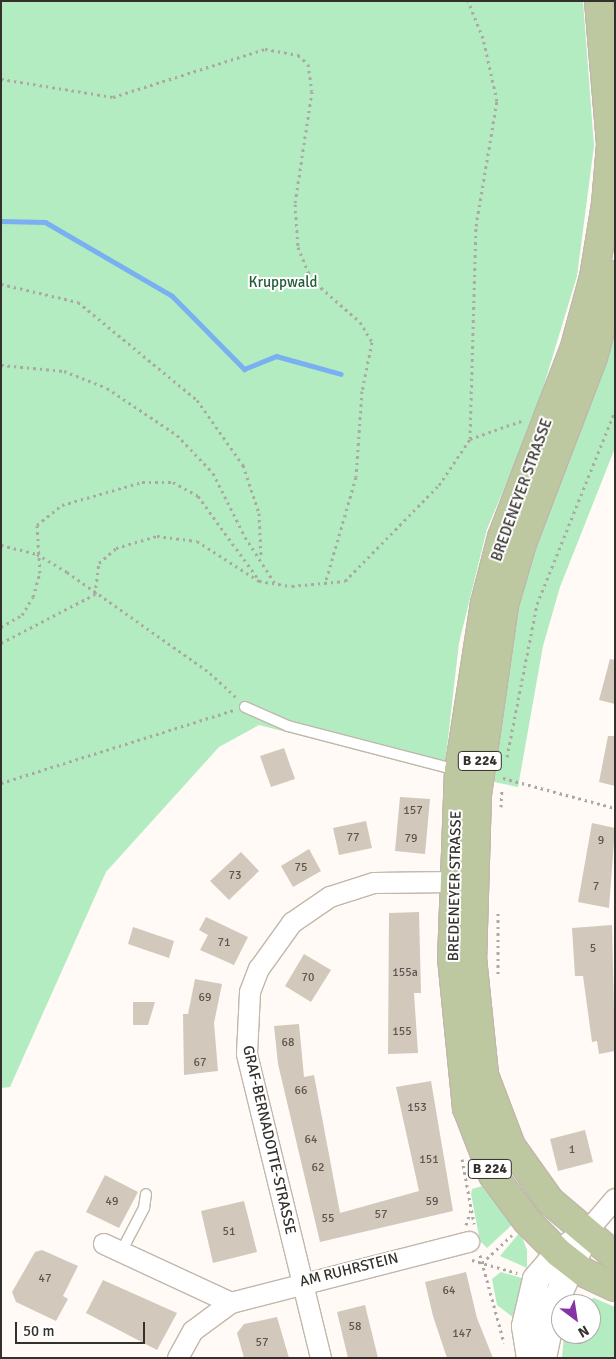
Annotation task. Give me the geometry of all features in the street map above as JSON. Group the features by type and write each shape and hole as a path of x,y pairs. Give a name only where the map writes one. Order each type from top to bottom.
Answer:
{"main road":[{"name":"BREDENEYER STRASSE","path":"565,1258 527,1221 493,1175 468,1108 456,1028 453,882 460,770 485,603 502,537 575,347 594,277 606,204 611,145 599,1"},
{"name":"BREDENEYER STRASSE","path":"586,1234 532,1179 494,1109 478,1032 472,886 478,785 504,604 522,542 593,357 615,275"},
{"name":"B 224","path":"586,1234 615,1256"},
{"name":"B 224","path":"565,1258 615,1287"}],"street":[{"name":"GRAF-BERNADOTTE-STRASSE","path":"321,1358 246,1054 250,992 259,969 292,923 330,897 374,883 453,882"},
{"path":"518,1354 528,1305 536,1279 565,1258 615,1199"},
{"name":"AM RUHRSTEIN","path":"178,1358 193,1331 230,1303 301,1282 474,1238"},
{"path":"112,1248 230,1303"},
{"path":"543,1358 547,1328 565,1258"}],"lane":[{"path":"246,707 288,726 460,770"},
{"path":"112,1248 144,1208 146,1194"}],"path":[{"path":"95,594 98,563 116,548 157,536 197,541 259,581 325,584 354,577 439,485 470,439 476,226 497,101 484,38 468,1"},
{"path":"1,79 113,97 265,49 291,52 308,64 312,91 295,204 298,247 316,286 360,322 372,342 362,391 356,477 325,584"},
{"path":"1,284 78,302 197,400 243,465 259,513 261,557"},
{"path":"1,365 73,374 107,388 178,435 214,474 244,537 261,557 274,582"},
{"path":"500,817 503,778 537,604 615,411"},
{"path":"470,439 526,419 548,417"},
{"path":"1,627 22,615 33,597 40,573 37,554 38,525 62,505 142,482 173,482 198,496 259,581"},
{"path":"1,545 37,554 210,673 246,707 1,783"},
{"path":"1,643 95,594"},
{"path":"503,778 615,808"},
{"path":"498,903 498,980"},
{"path":"460,1153 474,1238 482,1264 518,1354"},
{"path":"482,1264 518,1230"},
{"path":"482,1264 527,1276"}],"green space":[{"name":"Kruppwald","path":"1,1 583,1 594,146 577,276 534,418 487,529 459,643 444,773 259,725 219,747 106,872 10,1087 1,1088"},
{"path":"615,325 615,448 560,587 543,646 518,787 489,781 507,639 532,548"},
{"path":"482,1186 513,1224 487,1248 480,1241 471,1194 472,1189"},
{"path":"520,1232 527,1250 527,1268 500,1256"},
{"path":"501,1272 525,1279 514,1318 497,1305 492,1279"},
{"path":"601,1301 615,1307 615,1358 562,1358 563,1344 601,1344"}],"building":[{"path":"610,659 615,660 615,704 599,700"},
{"path":"608,736 615,736 615,786 599,782"},
{"path":"284,748 295,779 271,787 260,756"},
{"path":"400,797 430,799 425,854 395,851"},
{"path":"366,821 372,848 339,855 333,828"},
{"path":"592,823 615,828 609,908 578,902"},
{"path":"309,849 321,871 293,887 281,866"},
{"path":"241,852 259,871 229,900 210,881"},
{"path":"419,912 421,993 414,993 418,1053 388,1054 389,913"},
{"path":"206,917 248,937 234,965 200,950 208,935 199,930"},
{"path":"612,925 615,1051 599,1054 597,1041 592,1042 583,976 575,976 572,928"},
{"path":"133,927 174,941 169,958 128,944"},
{"path":"304,954 331,970 311,1002 285,986"},
{"path":"195,979 222,984 214,1023 218,1071 184,1075 183,1014 188,1014"},
{"path":"133,1002 155,1002 148,1025 133,1025"},
{"path":"299,1024 304,1077 314,1075 340,1213 419,1191 396,1087 431,1081 453,1211 320,1242 278,1064 274,1026"},
{"path":"585,1130 593,1162 558,1171 550,1139"},
{"path":"105,1175 138,1192 119,1228 86,1212"},
{"path":"244,1201 257,1252 213,1263 201,1211"},
{"path":"42,1250 78,1266 63,1296 68,1299 56,1321 16,1302 12,1292 35,1252"},
{"path":"466,1272 477,1318 493,1358 447,1358 433,1316 425,1282"},
{"path":"103,1280 177,1313 157,1350 86,1313"},
{"path":"365,1305 378,1358 348,1358 337,1312"},
{"path":"277,1317 289,1358 244,1358 237,1333 244,1324"}],"waterway":[{"path":"1,221 45,222 172,296 244,369 276,356 341,374"}]}
